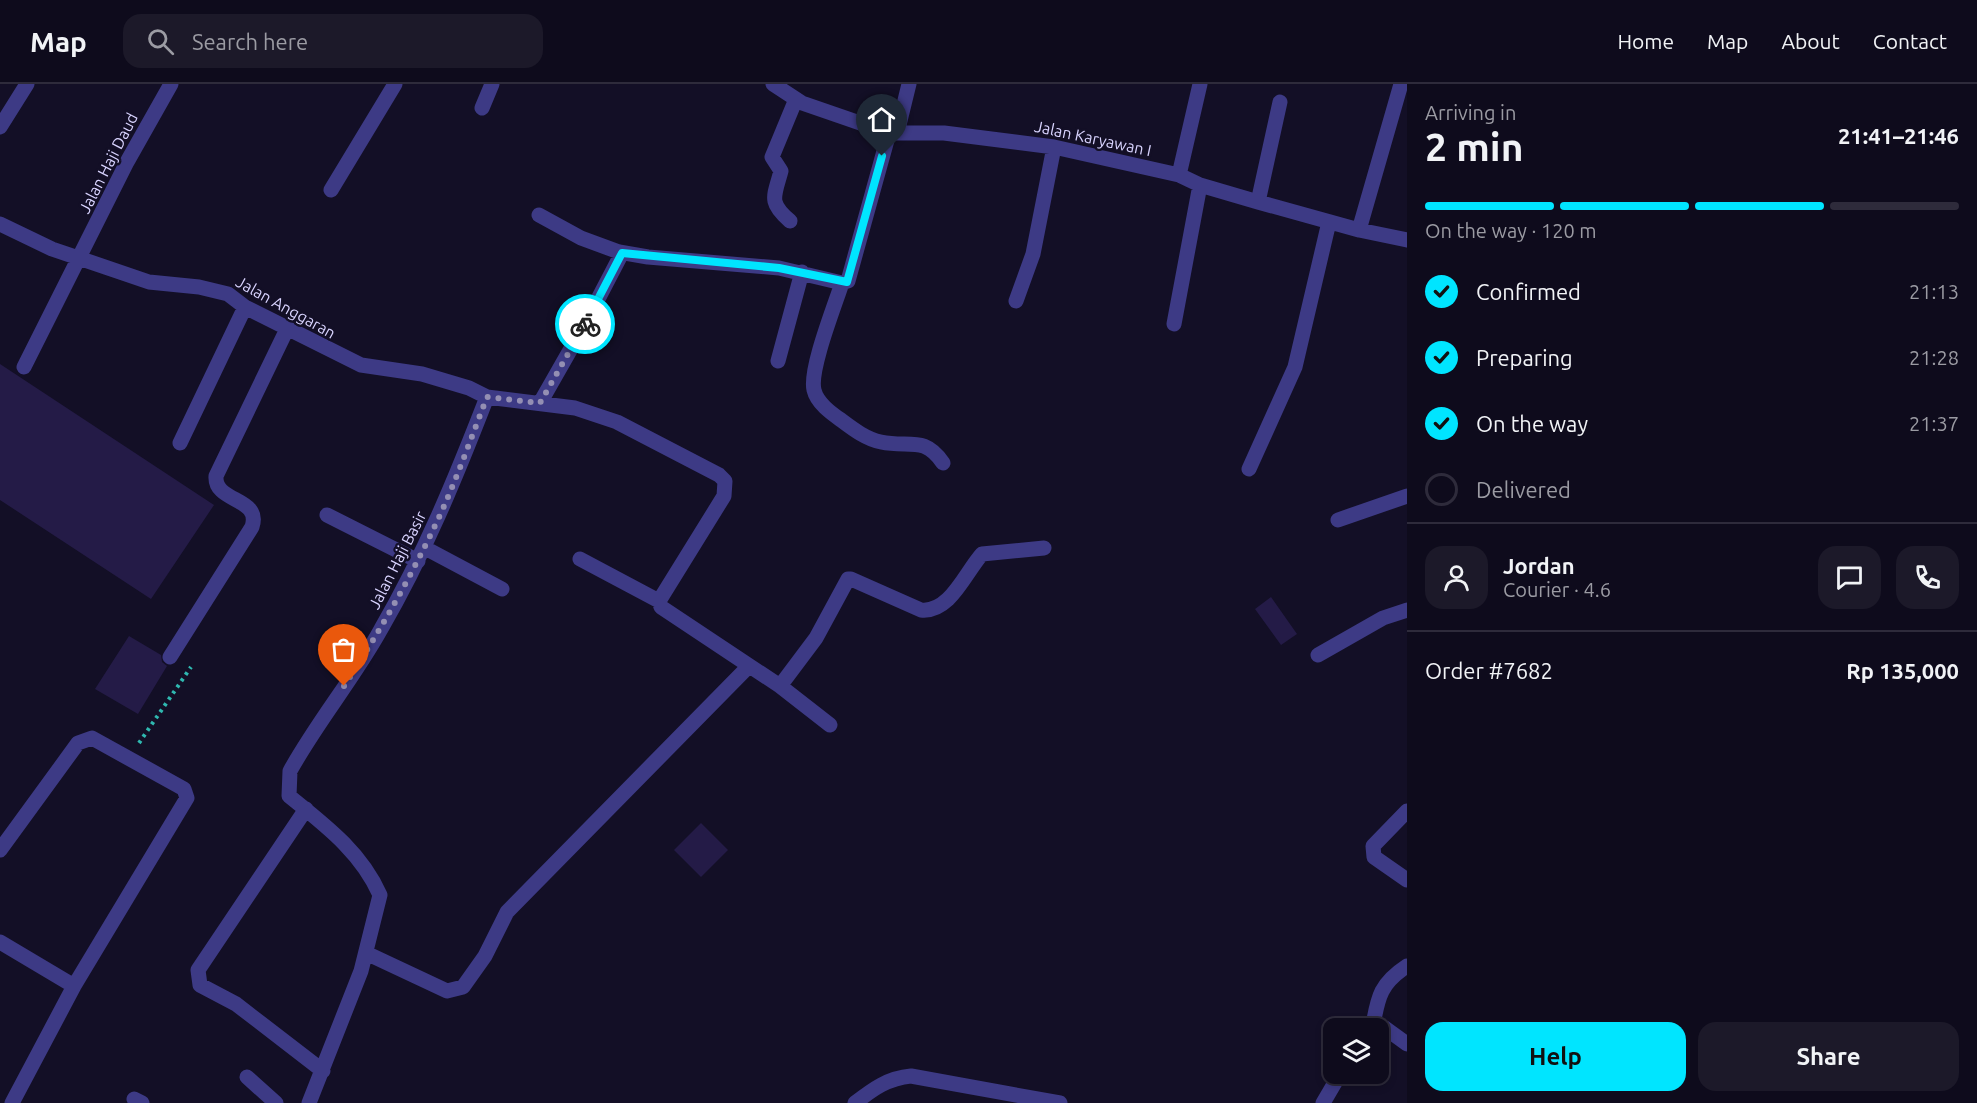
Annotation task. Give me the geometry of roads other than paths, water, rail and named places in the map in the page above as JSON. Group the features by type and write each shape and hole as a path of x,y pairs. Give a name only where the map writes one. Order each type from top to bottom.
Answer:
{"street":[{"path":"0,127 27,84"},
{"name":"Jalan Haji Daud","path":"24,366 127,162 171,84"},
{"path":"331,190 395,84"},
{"path":"482,108 492,84"},
{"path":"539,215 581,238 622,253 802,272 842,283 848,281 909,84"},
{"path":"1179,175 1200,84"},
{"path":"1359,230 1401,84"},
{"name":"Jalan Karyawan I","path":"780,86 796,99 893,133 987,137 1054,147 1179,175 1200,185 1258,202 1359,230 1407,240"},
{"path":"790,221 773,202 781,171 772,157 796,99"},
{"path":"1258,202 1280,102"},
{"path":"1016,301 1032,254 1054,147"},
{"path":"1174,324 1200,185"},
{"path":"1249,469 1295,366 1329,222"},
{"name":"Jalan Anggaran","path":"0,224 79,259 149,282 199,287 228,294 245,307 361,365 422,374 470,388 487,397 575,408 617,422 725,481 724,495 659,601"},
{"path":"540,403 622,253"},
{"path":"777,361 802,272"},
{"path":"842,283 814,373 814,390 818,399 830,412 861,435 882,442 920,444 936,452 943,463"},
{"path":"180,443 245,307"},
{"path":"170,657 252,527 255,518 253,511 220,489 215,483 216,476 287,329"},
{"name":"Jalan Haji Basir","path":"309,1103 366,953 380,894 361,860 289,796 290,771 380,631 422,554 487,397"},
{"path":"1338,520 1407,496"},
{"path":"327,515 502,589"},
{"path":"780,686 816,638 849,579 921,610 931,611 946,602 982,554 1044,548"},
{"path":"580,559 659,601 661,607 780,686 830,725"},
{"path":"1318,655 1383,618 1407,610"},
{"path":"366,953 447,990 463,987 485,956 507,912 749,666"},
{"path":"0,850 78,743 92,738 184,789 187,798 74,986 12,1103"},
{"path":"306,809 198,970 200,985 236,1004 322,1071"},
{"path":"1407,811 1375,841 1373,852 1384,866 1407,880"},
{"path":"0,942 74,986"},
{"path":"1373,1018 1380,992 1392,975 1407,966"},
{"path":"1389,1032 1407,1044"},
{"path":"855,1103 879,1085 897,1077 911,1076 1060,1103"},
{"path":"246,1077 276,1103"},
{"path":"1323,1103 1334,1084"}]}
